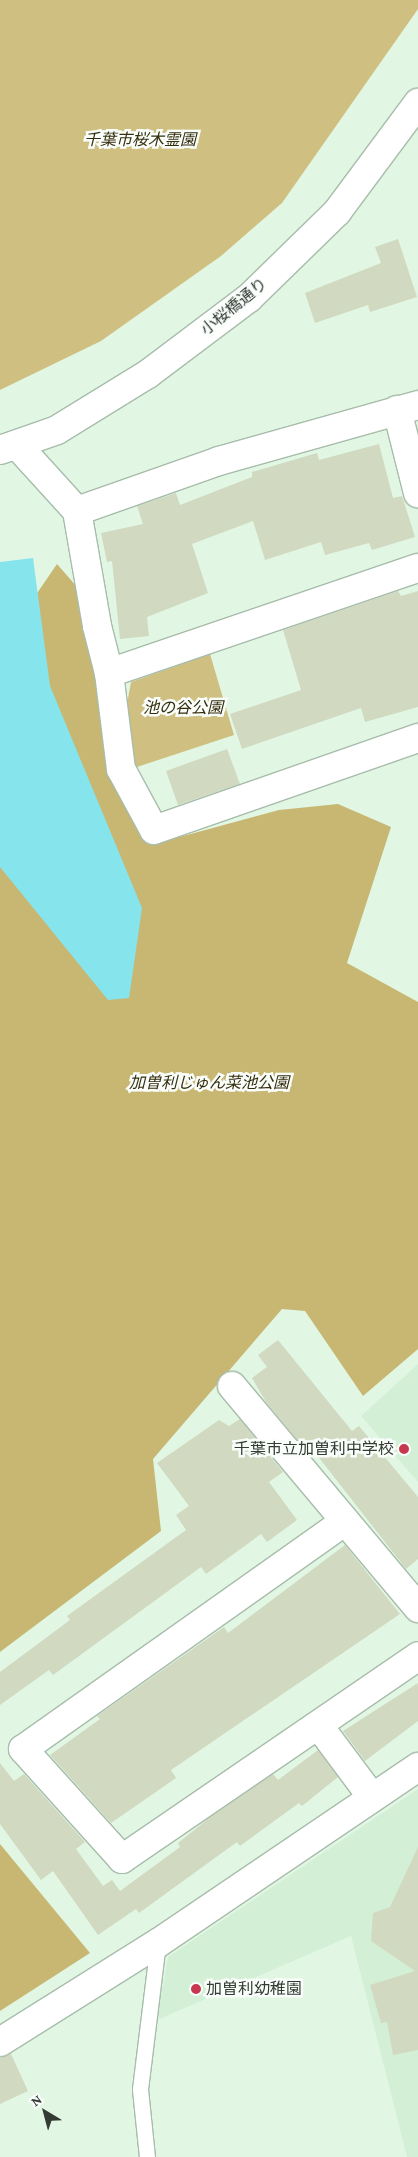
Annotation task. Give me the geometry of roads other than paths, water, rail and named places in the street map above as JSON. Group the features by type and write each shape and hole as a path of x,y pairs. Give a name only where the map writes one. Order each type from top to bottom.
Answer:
{"street":[{"name":"小桜橋通り","path":"8,448 57,430 148,374 249,298 337,212 418,103"},
{"path":"77,511 218,461 407,408 418,493"},
{"path":"8,448 77,511 97,626 110,673 122,769 154,830 418,738"},
{"path":"110,673 418,568"},
{"path":"232,1386 418,1608"},
{"path":"344,1522 23,1749 122,1859 319,1726 418,1656"},
{"path":"319,1726 372,1797"},
{"path":"0,2042 158,1943 418,1767"}],"lane":[{"path":"148,2157 140,2089 158,1943"}],"water":[{"path":"33,558 50,686 142,908 129,998 108,1000 0,867 0,562"}],"place":[{"name":"千葉市立加曽利中学校","path":"404,1449"},
{"name":"加曽利幼稚園","path":"196,1989"}],"park label":[{"name":"千葉市桜木霊園","path":"140,140"},
{"name":"池の谷公園","path":"183,708"},
{"name":"加曽利じゅん菜池公園","path":"209,1083"}]}
